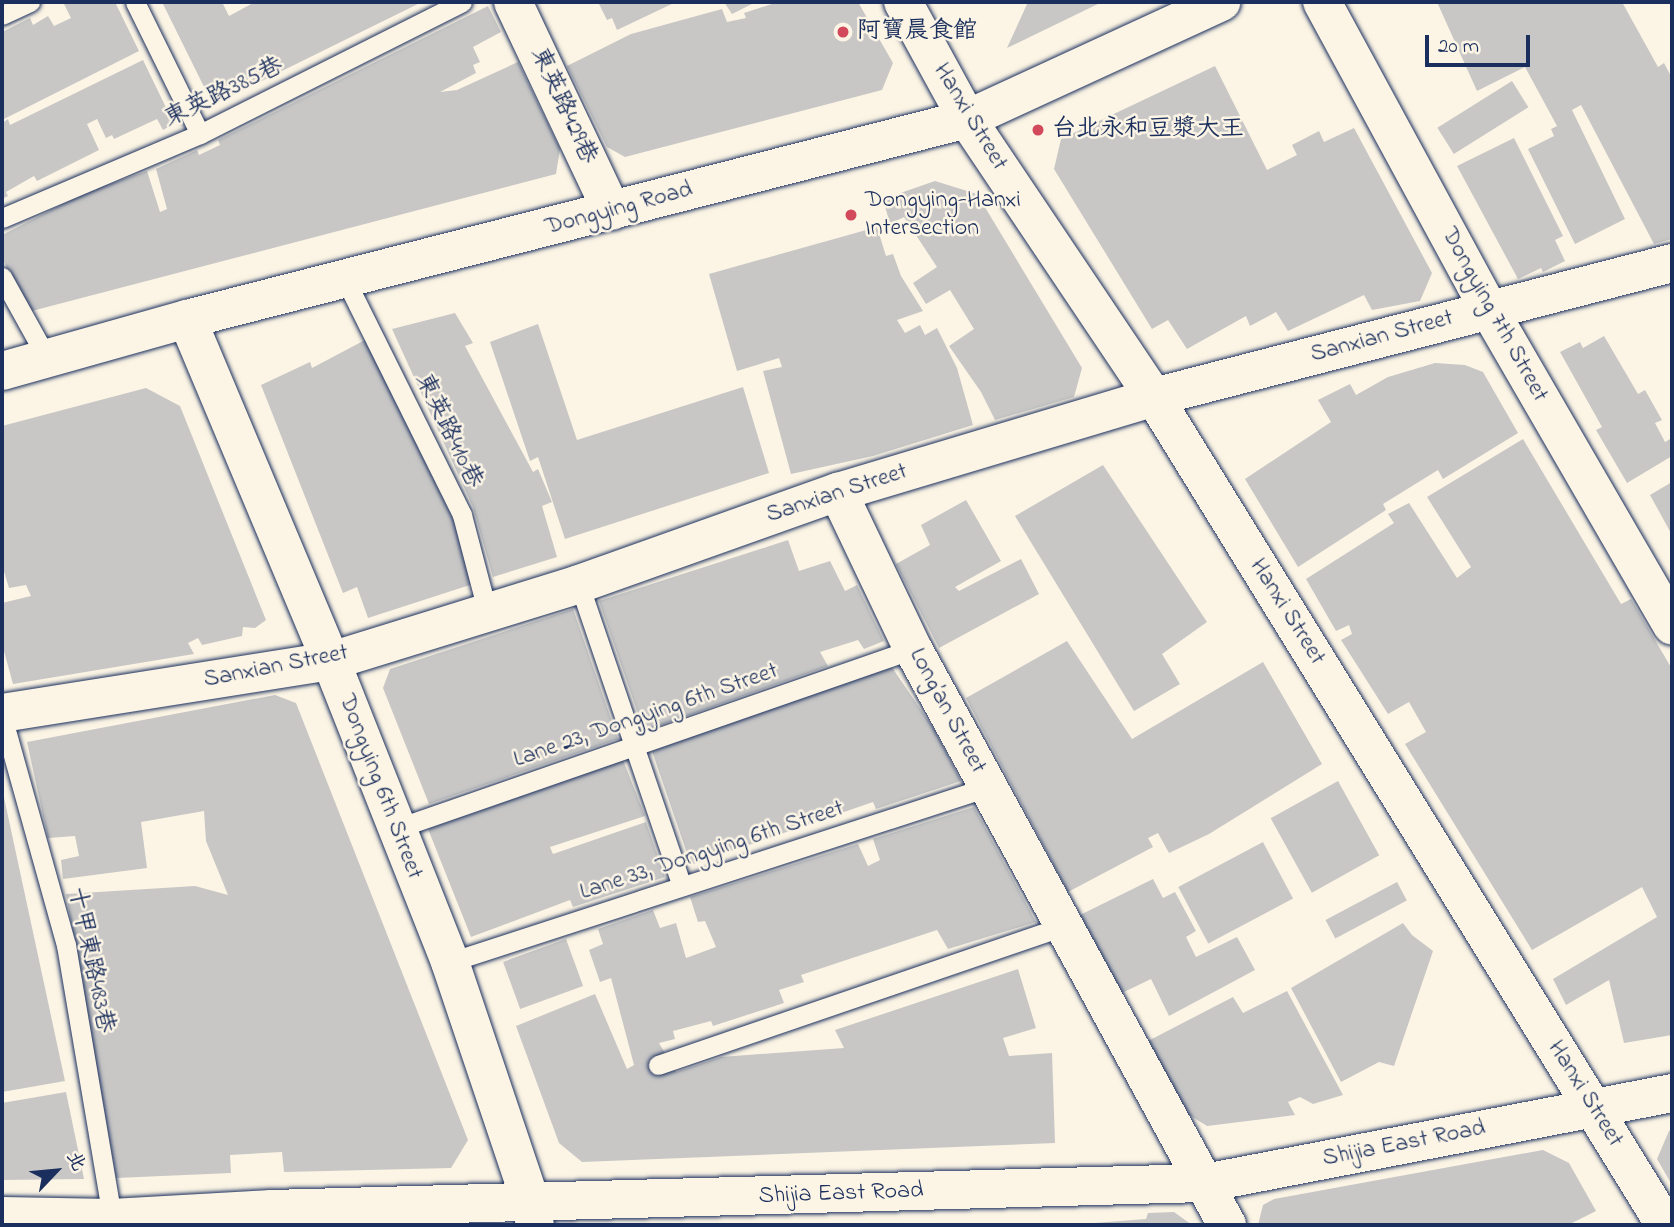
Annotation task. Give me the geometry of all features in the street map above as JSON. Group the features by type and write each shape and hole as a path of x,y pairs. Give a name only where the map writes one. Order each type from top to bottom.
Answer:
{"street":[{"name":"東英路429巷","path":"513,2 612,211"},
{"name":"Hanxi Street","path":"903,2 967,119 1154,397 1665,1225"},
{"name":"Dongying Road","path":"2,371 187,319 346,281 967,119 1220,2"},
{"name":"Dongying 7th Street","path":"1322,2 1488,309 1672,625"},
{"name":"Sanxian Street","path":"2,715 331,661 487,610 579,584 838,492 1154,397 1672,263"},
{"name":"Dongying 6th Street","path":"187,319 331,661 395,829 450,961 533,1214"},
{"name":"Long’an Street","path":"838,492 913,649 1227,1225"},
{"name":"Shijia East Road","path":"2,1216 111,1218 533,1214 1205,1183 1672,1093"}],"lane":[{"path":"2,16 30,2"},
{"path":"135,2 200,134"},
{"name":"東英路385巷","path":"2,218 200,134 462,2"},
{"path":"2,277 48,359"},
{"name":"東英路410巷","path":"346,281 462,515 487,610"},
{"path":"579,584 682,886"},
{"name":"Lane 23, Dongying 6th Street","path":"395,829 913,649"},
{"name":"十甲東路483巷","path":"2,715 66,944 111,1218"},
{"name":"Lane 33, Dongying 6th Street","path":"450,961 988,787"},
{"path":"658,1065 1063,926"}],"building":[{"path":"63,2 115,2 139,51 2,120 2,32 30,18 33,25 48,16 54,26 71,18"},
{"path":"162,2 222,2 229,16 255,2 422,2 213,105"},
{"path":"598,2 676,2 617,30 612,18 607,20"},
{"path":"724,2 756,2 732,14"},
{"path":"778,2 858,2 893,63 882,90 625,157 607,147 567,66 631,34 722,9 727,22 746,18 744,13"},
{"path":"1028,2 1102,2 1007,48"},
{"path":"1437,2 1622,2 1658,67 1664,63 1672,78 1672,239 1654,244 1581,105 1572,110 1625,219 1575,244 1528,149 1554,136 1551,129 1557,126 1525,67 1477,91"},
{"path":"488,6 501,32 473,47 480,62 473,65 476,73 440,92 457,90 518,62 560,149 556,174 28,312 2,258 2,235 85,193 147,171 160,212 167,209 156,169 197,150 199,155 220,145 218,140"},
{"path":"143,60 174,124 163,130 157,119 114,139 112,135 106,138 97,119 87,124 99,150 37,181 34,176 6,192 8,196 2,199 2,123 8,119 10,125"},
{"path":"1215,66 1267,170 1297,155 1292,145 1319,131 1324,142 1354,128 1432,273 1420,301 1372,310 1364,295 1288,331 1276,312 1250,326 1246,316 1187,349 1168,320 1152,329 1054,169 1061,139"},
{"path":"1512,81 1528,107 1454,154 1437,128"},
{"path":"1514,138 1563,236 1555,240 1565,261 1543,272 1541,268 1518,279 1457,166"},
{"path":"935,181 977,194 1082,368 1074,397 995,420 981,392 949,346 974,329 950,290 926,304 913,283 937,267 904,217 890,224 883,199"},
{"path":"877,227 886,256 893,254 901,276 923,311 897,320 905,333 920,325 925,335 937,328 957,368 973,425 873,456 791,474 763,371 782,367 779,358 737,371 709,274"},
{"path":"455,313 473,343 465,346 533,472 538,469 552,502 542,506 557,557 493,577 473,507 392,329"},
{"path":"538,324 577,440 743,387 769,473 565,539 538,457 530,461 490,342"},
{"path":"1604,336 1638,394 1645,390 1662,420 1655,423 1665,442 1670,439 1672,444 1672,456 1627,483 1596,430 1602,427 1560,352 1580,342 1583,348"},
{"path":"365,340 456,524 473,584 368,618 357,587 343,593 261,385 310,362 312,368"},
{"path":"1435,363 1465,365 1483,372 1518,433 1443,479 1438,470 1383,504 1386,510 1298,567 1245,479 1331,422 1318,400 1350,384 1356,395 1388,377"},
{"path":"146,388 180,406 266,620 255,628 243,627 242,636 202,645 198,638 188,643 194,654 13,684 2,644 2,603 31,596 26,585 9,588 2,565 2,426"},
{"path":"1523,439 1621,604 1631,599 1672,669 1672,1035 1624,1043 1609,980 1566,1005 1553,979 1657,917 1642,887 1532,950 1405,744 1426,732 1409,702 1388,714 1341,640 1352,634 1349,625 1336,631 1306,579 1394,523 1388,514 1409,503 1457,578 1471,567 1427,497"},
{"path":"1103,465 1207,622 1162,654 1180,684 1134,711 1015,516"},
{"path":"1672,482 1672,535 1650,495"},
{"path":"966,500 1001,561 955,587 959,591 1021,559 1039,594 939,648 896,564 930,545 921,525"},
{"path":"788,540 799,571 830,561 845,591 857,585 884,641 864,649 858,640 820,652 828,666 644,731 599,601"},
{"path":"573,609 618,739 429,804 383,688 390,669"},
{"path":"1067,641 1132,739 1263,662 1322,764 1209,834 1169,853 1158,833 1148,838 1153,847 1068,892 966,698"},
{"path":"891,666 934,729 961,781 876,809 873,802 691,865 652,751"},
{"path":"275,695 296,703 468,1140 451,1168 284,1172 282,1152 230,1155 231,1173 116,1178 66,894 195,886 228,895 206,841 204,811 141,822 147,868 63,879 61,860 79,856 75,836 48,838 27,742"},
{"path":"623,760 645,816 550,847 553,854 646,822 665,877 573,907 570,900 471,937 428,829"},
{"path":"1338,781 1379,855 1312,893 1271,818"},
{"path":"2,788 65,1081 2,1092"},
{"path":"974,807 1036,922 948,949 937,930 801,975 804,982 779,990 784,1003 713,1026 711,1021 673,1031 675,1039 659,1043 676,1072 721,1057 844,1048 835,1030 1018,969 1036,1028 1003,1038 1009,1056 1052,1053 1055,1143 582,1162 559,1143 516,1026 595,994 627,1069 634,1065 611,978 600,982 589,950 603,944 598,929 653,910 660,928 676,923 686,958 716,947 705,921 698,922 690,897 858,844 868,866 880,860 873,839"},
{"path":"1263,842 1293,899 1208,944 1178,887"},
{"path":"1153,879 1163,898 1175,892 1196,931 1186,937 1196,957 1237,937 1255,970 1169,1016 1151,979 1122,993 1080,915"},
{"path":"1397,882 1407,901 1335,939 1325,920"},
{"path":"1403,923 1412,935 1433,951 1394,1066 1379,1062 1341,1082 1291,988"},
{"path":"566,939 583,986 520,1009 503,962"},
{"path":"1287,991 1343,1095 1313,1104 1300,1097 1288,1102 1295,1115 1207,1126 1186,1113 1148,1041 1233,997 1243,1013"},
{"path":"66,1092 84,1179 2,1180 2,1103"},
{"path":"1672,1130 1672,1185 1657,1159 1669,1131"},
{"path":"1543,1150 1569,1163 1596,1211 1568,1225 1258,1225 1263,1205 1274,1199"},
{"path":"1174,1212 1192,1225 1069,1225 1146,1219 1148,1213"}],"place":[{"name":"阿寶晨食館","path":"843,32"},
{"name":"台北永和豆漿大王","path":"1038,130"},
{"name":"Dongying-Hanxi Intersection","path":"851,215"}]}
